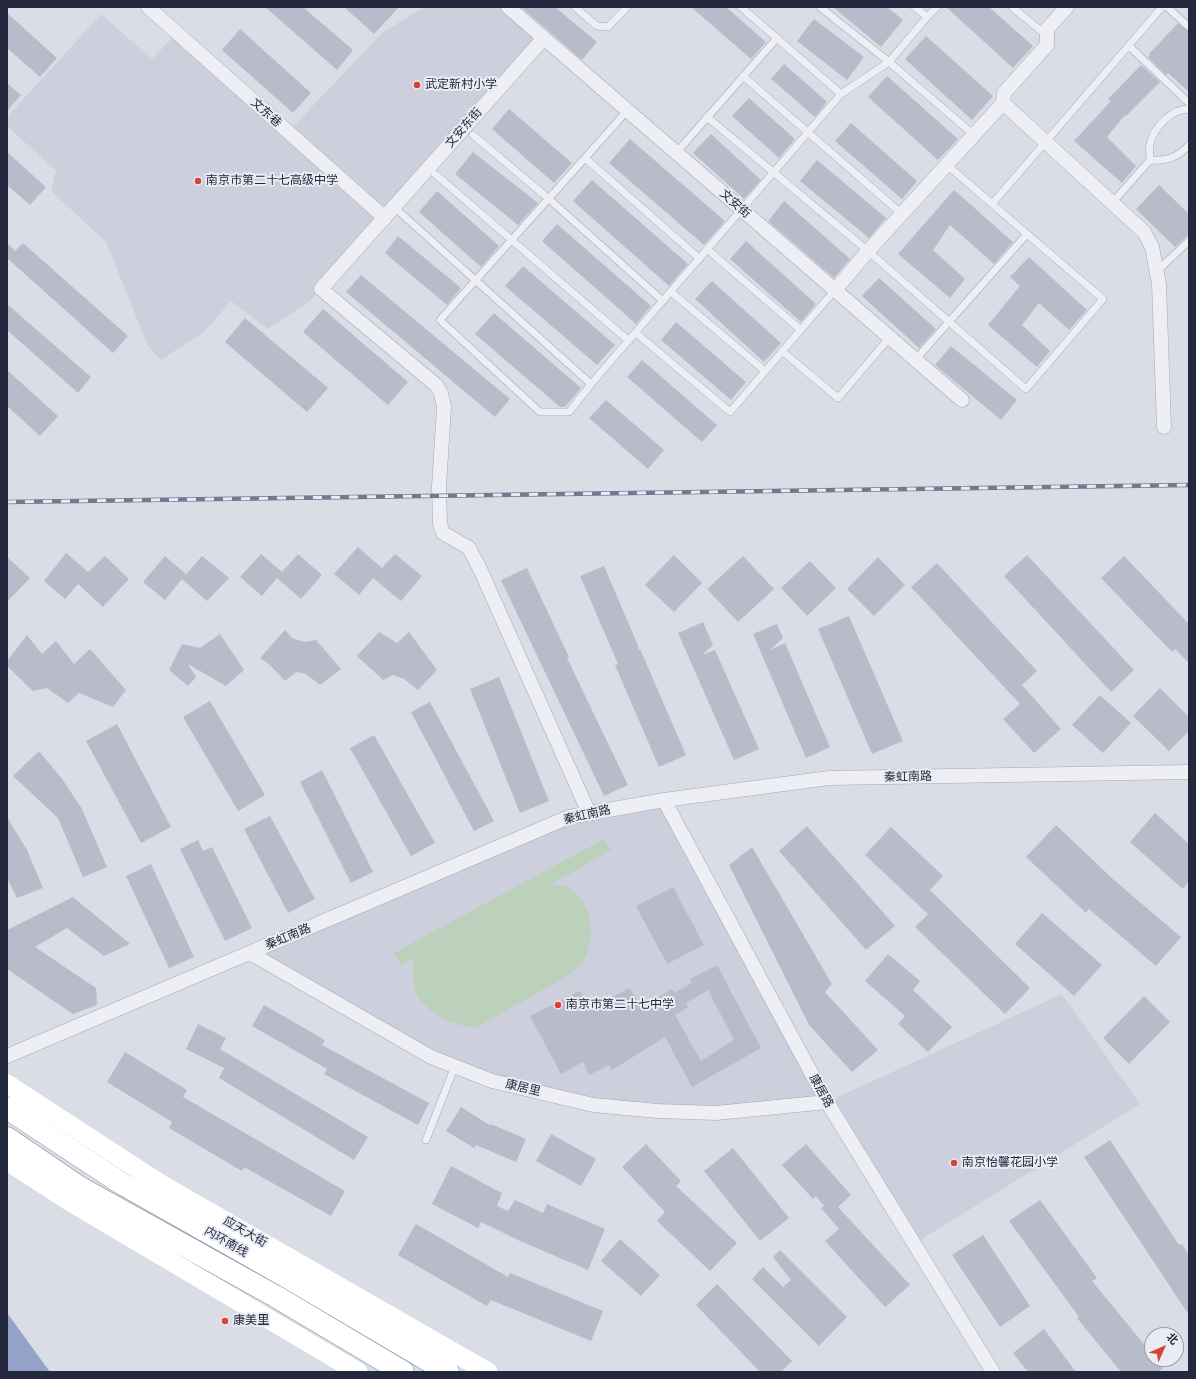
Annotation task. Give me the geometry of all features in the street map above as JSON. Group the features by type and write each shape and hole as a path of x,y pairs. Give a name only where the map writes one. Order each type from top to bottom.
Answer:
{"highway":[{"name":"内环南线","path":"7,1108 121,1183 287,1277 448,1372"},
{"name":"内环南线","path":"7,1138 79,1187 275,1296 403,1372"}],"main road":[{"name":"应天大街","path":"7,1084 159,1183 488,1372"},
{"path":"7,1161 69,1201 358,1372"}],"street":[{"name":"文东巷","path":"148,7 385,218"},
{"name":"文安街","path":"508,7 543,39 962,400"},
{"path":"835,290 868,251 1003,103 1004,93 1047,45 1047,29 1067,7"},
{"name":"文安东街","path":"543,39 322,289 436,385 441,394 444,406 439,487 440,524 443,533 469,548 473,555 589,813"},
{"path":"1003,103 1144,232 1152,247 1159,284 1164,427"},
{"name":"秦虹南路","path":"7,1056 569,817 664,800 829,778 1189,772"},
{"name":"康居路","path":"664,800 827,1102 993,1372"},
{"name":"康居里","path":"250,953 431,1057 492,1081 593,1105 658,1111 716,1113 827,1102"}],"lane":[{"path":"576,7 597,26 608,27 627,7"},
{"path":"741,7 841,94"},
{"path":"820,7 889,62 974,135"},
{"path":"915,7 927,17"},
{"path":"627,111 440,320 540,412 569,412 591,384 672,292 841,94 889,62 937,7"},
{"path":"1012,7 1047,37"},
{"path":"992,204 1162,7"},
{"path":"1167,7 1189,27"},
{"path":"676,153 777,38"},
{"path":"1129,46 1189,103"},
{"path":"743,76 902,214"},
{"path":"1112,202 1150,160 1150,145 1156,130 1171,114 1181,109 1189,109"},
{"path":"707,117 868,251 1026,389 1103,299 947,165"},
{"path":"473,135 549,198 663,301"},
{"path":"1150,160 1164,161 1175,157 1189,145"},
{"path":"585,158 700,259"},
{"path":"435,174 629,341"},
{"path":"394,207 591,384"},
{"path":"916,359 1027,234"},
{"path":"1157,271 1189,241"},
{"path":"708,250 801,330"},
{"path":"636,333 730,412 835,290"},
{"path":"672,292 765,371"},
{"path":"782,352 838,398 890,337"},
{"path":"426,1140 455,1066"}],"shaded area":[{"name":"南京市第二十七高级中学","path":"424,7 508,7 543,39 310,301 268,329 231,301 205,331 161,360 148,346 106,242 51,191 56,171 7,126 7,117 101,14 152,59 177,33 288,132 382,33"},
{"name":"南京市第二十七中学","path":"664,800 827,1102 716,1113 592,1105 431,1057 250,953 569,817"},
{"name":"南京怡馨花园小学","path":"1062,994 1140,1104 914,1244 827,1102"}],"green space":[{"path":"604,839 611,850 552,884 567,887 577,894 583,902 587,912 590,921 590,942 588,951 580,966 571,974 475,1028 456,1024 438,1016 423,1003 414,986 413,958 401,965 394,953"}],"water":[{"path":"7,1313 50,1372 7,1372"}],"building":[{"path":"265,7 303,7 353,50 337,70"},
{"path":"344,7 399,7 374,34"},
{"path":"521,7 555,7 597,42 582,60"},
{"path":"691,7 726,7 766,42 751,59"},
{"path":"833,7 887,7 903,20 881,47"},
{"path":"946,7 989,7 1033,46 1013,68"},
{"path":"7,13 57,58 40,77 7,48"},
{"path":"814,19 864,57 847,80 797,41"},
{"path":"1178,23 1189,32 1189,92 1168,73 1166,75 1148,57 1150,55 1149,54"},
{"path":"240,29 311,93 293,113 222,50"},
{"path":"926,36 993,96 972,120 905,59"},
{"path":"784,64 827,102 815,117 771,79"},
{"path":"1141,65 1160,82 1126,116 1125,115 1107,137 1136,166 1122,183 1074,141 1111,101 1108,99"},
{"path":"887,76 958,139 938,160 868,97"},
{"path":"7,83 21,95 7,111"},
{"path":"749,98 795,139 779,158 732,116"},
{"path":"509,109 572,163 554,183 492,129"},
{"path":"851,123 917,181 902,199 835,141"},
{"path":"711,134 761,180 744,199 693,153"},
{"path":"630,139 725,221 704,245 609,163"},
{"path":"7,152 46,187 30,205 7,185"},
{"path":"473,152 538,203 518,225 455,174"},
{"path":"817,160 886,218 869,238 800,181"},
{"path":"592,180 688,264 669,286 573,201"},
{"path":"1159,185 1189,214 1189,234 1175,247 1136,209"},
{"path":"954,190 1013,242 994,264 950,225 933,250 965,279 950,298 898,254"},
{"path":"437,191 499,246 481,267 419,212"},
{"path":"784,201 850,259 834,278 768,221"},
{"path":"557,224 651,306 636,324 542,241"},
{"path":"398,236 461,288 447,305 385,253"},
{"path":"746,241 816,304 801,322 730,259"},
{"path":"7,243 15,251 23,243 128,336 113,353 7,258"},
{"path":"1029,257 1087,310 1069,330 1039,303 1022,325 1050,351 1037,367 988,325 1020,286 1010,277"},
{"path":"523,266 615,345 597,365 505,286"},
{"path":"361,275 510,399 495,417 346,292"},
{"path":"879,278 936,329 919,348 862,296"},
{"path":"712,281 781,343 764,362 695,299"},
{"path":"7,304 91,377 78,393 7,330"},
{"path":"323,309 408,382 388,405 303,332"},
{"path":"494,313 581,388 565,407 560,407 475,334"},
{"path":"245,318 328,388 307,412 225,342"},
{"path":"676,322 746,382 731,400 661,340"},
{"path":"951,346 1017,400 1001,420 935,365"},
{"path":"642,360 717,425 702,442 627,377"},
{"path":"7,370 58,416 40,436 7,406"},
{"path":"606,400 664,450 648,469 589,418"},
{"path":"358,547 382,568 395,554 422,576 401,601 373,578 359,595 334,574"},
{"path":"66,553 88,572 105,556 129,579 103,607 78,584 65,599 44,581"},
{"path":"261,554 282,572 298,554 322,575 301,599 277,578 262,596 240,577"},
{"path":"674,555 702,583 674,612 645,585"},
{"path":"1027,555 1134,670 1111,692 1004,576"},
{"path":"165,556 186,574 165,600 143,582"},
{"path":"202,556 229,578 207,601 182,579"},
{"path":"743,556 774,589 738,622 707,589"},
{"path":"1124,556 1189,624 1189,663 1175,649 1172,652 1101,578"},
{"path":"7,557 30,578 7,602"},
{"path":"878,557 905,585 874,616 847,589"},
{"path":"810,561 836,588 807,616 781,588"},
{"path":"937,563 1037,671 1022,685 1061,729 1034,753 1003,719 1020,704 911,587"},
{"path":"604,566 639,648 636,651 640,649 686,755 659,767 615,665 618,664 580,576"},
{"path":"527,568 569,657 567,658 628,785 604,796 501,580"},
{"path":"849,616 903,741 872,754 818,629"},
{"path":"703,622 713,645 702,655 715,650 759,749 734,760 678,633"},
{"path":"777,624 783,638 770,650 785,643 830,747 806,758 753,634"},
{"path":"285,630 292,638 305,642 316,640 341,669 320,685 306,674 296,672 285,681 269,664 260,658"},
{"path":"379,632 397,643 409,632 437,670 418,690 404,679 393,675 383,680 357,656"},
{"path":"220,634 244,670 226,686 188,664 196,677 188,686 169,670 182,644 200,648"},
{"path":"27,635 42,654 56,641 74,664 90,649 126,690 113,707 79,693 68,703 47,688 33,691 7,666 7,661"},
{"path":"499,677 549,801 520,813 470,689"},
{"path":"1160,688 1189,717 1189,731 1169,751 1133,716"},
{"path":"1100,695 1131,723 1103,753 1072,725"},
{"path":"210,701 265,795 238,811 183,717"},
{"path":"430,702 494,821 474,831 411,712"},
{"path":"117,724 171,827 141,843 86,741"},
{"path":"374,735 435,843 411,856 350,748"},
{"path":"39,751 63,780 82,809 107,867 83,877 58,818 13,776"},
{"path":"322,770 373,872 351,883 300,782"},
{"path":"1155,813 1189,844 1189,881 1183,889 1130,842"},
{"path":"270,816 315,899 288,913 244,829"},
{"path":"7,817 27,850 43,888 17,898 7,878"},
{"path":"1056,825 1115,881 1181,937 1156,966 1089,909 1086,913 1026,857"},
{"path":"807,826 895,926 866,950 779,851"},
{"path":"891,827 943,876 930,890 1030,988 1005,1014 915,927 928,914 865,855"},
{"path":"198,840 203,851 212,847 252,928 225,941 180,849"},
{"path":"752,847 832,984 825,992 878,1050 852,1072 809,1025 729,865"},
{"path":"151,864 194,957 169,968 126,876"},
{"path":"673,887 704,945 667,964 636,906"},
{"path":"73,897 130,944 104,956 67,928 35,947 96,988 97,1005 73,1014 7,969 7,930"},
{"path":"1042,913 1102,965 1074,996 1015,944"},
{"path":"888,954 920,981 913,990 952,1027 928,1052 898,1024 905,1016 865,981"},
{"path":"717,965 761,1048 692,1087 665,1037 612,1070 609,1065 589,1075 583,1062 561,1074 530,1016 580,991 589,1009 630,988 640,1008 672,989 674,993 692,983 690,979","holes":["708,990 734,1040 701,1061 675,1015 688,1007 686,1003"]},
{"path":"1144,996 1170,1022 1129,1064 1103,1038"},
{"path":"264,1005 325,1040 322,1045 429,1103 418,1125 324,1074 327,1069 252,1026"},
{"path":"198,1024 226,1038 220,1049 368,1137 354,1160 219,1078 224,1068 186,1049"},
{"path":"125,1052 187,1090 183,1097 345,1191 331,1216 244,1167 242,1171 169,1128 172,1122 107,1082"},
{"path":"461,1107 491,1126 491,1124 526,1139 516,1162 476,1145 474,1148 446,1131"},
{"path":"551,1134 596,1159 581,1186 536,1161"},
{"path":"1110,1140 1179,1245 1182,1244 1189,1255 1189,1315 1084,1157"},
{"path":"646,1144 681,1181 676,1186 737,1243 710,1271 657,1221 665,1212 622,1167"},
{"path":"806,1144 851,1195 838,1207 910,1285 885,1307 825,1241 839,1229 821,1208 824,1206 816,1196 813,1199 782,1165"},
{"path":"733,1148 789,1218 760,1241 704,1171"},
{"path":"451,1166 502,1193 497,1206 508,1211 515,1200 543,1213 547,1204 605,1229 588,1270 520,1241 481,1222 478,1228 432,1204"},
{"path":"1040,1200 1097,1278 1092,1281 1144,1344 1144,1367 1163,1368 1158,1372 1121,1372 1077,1318 1079,1317 1009,1221"},
{"path":"416,1224 508,1277 510,1273 603,1311 591,1341 491,1300 487,1306 398,1255"},
{"path":"983,1235 1030,1306 1000,1327 952,1255"},
{"path":"620,1239 660,1275 641,1296 601,1261"},
{"path":"780,1250 847,1317 819,1346 752,1279 763,1267 783,1287 791,1280 773,1257"},
{"path":"717,1284 792,1361 781,1372 760,1372 696,1305"},
{"path":"1044,1329 1076,1372 1028,1372 1013,1353"}],"railway":[{"path":"7,502 1189,485"}],"place":[{"name":"武定新村小学","path":"417,85"},
{"name":"南京市第二十七高级中学","path":"198,181"},
{"name":"南京市第二十七中学","path":"558,1005"},
{"name":"南京怡馨花园小学","path":"954,1163"},
{"name":"康美里","path":"225,1321"}]}
